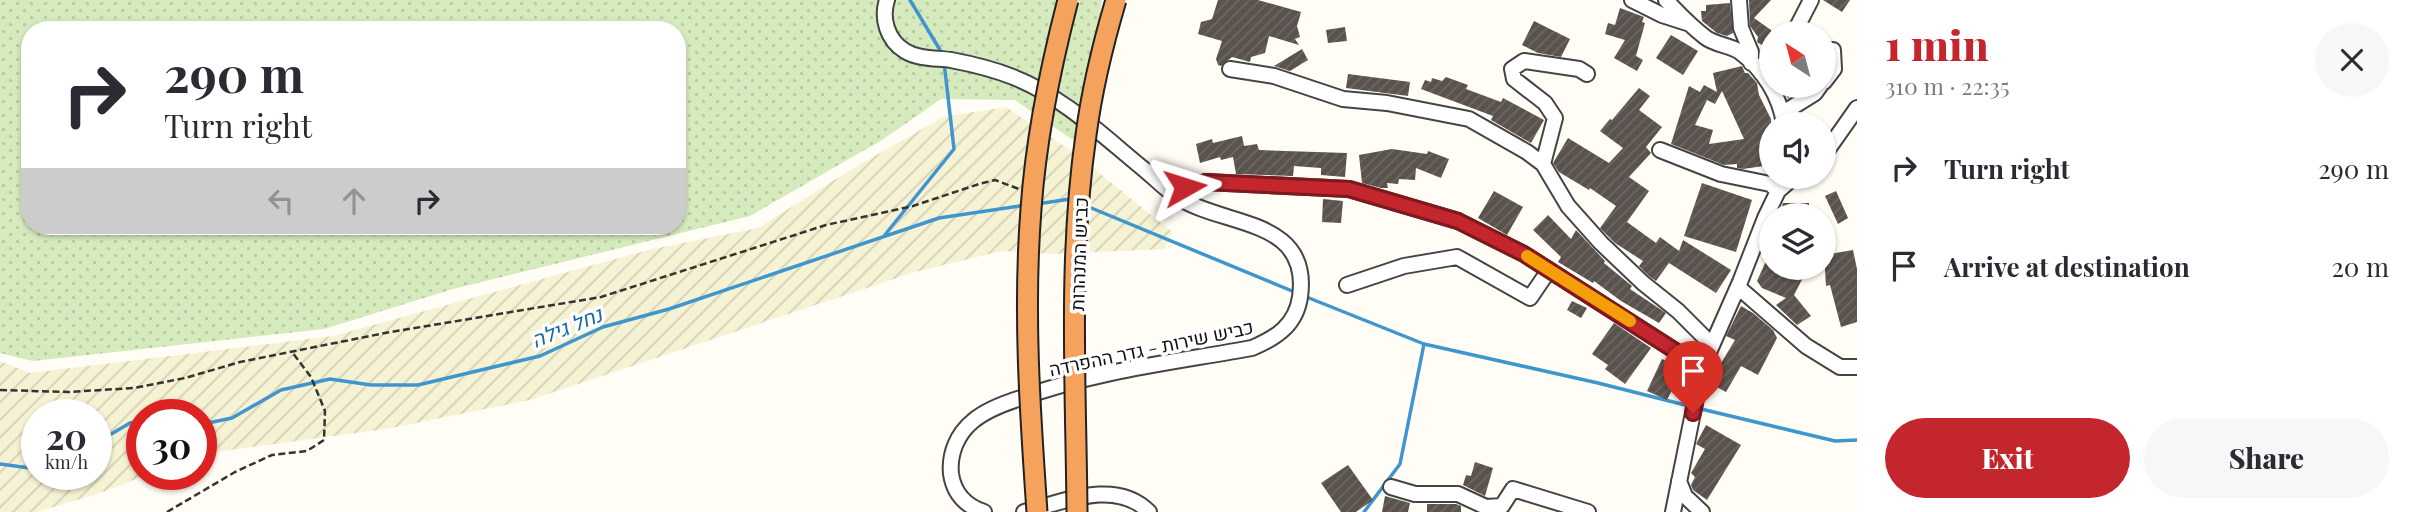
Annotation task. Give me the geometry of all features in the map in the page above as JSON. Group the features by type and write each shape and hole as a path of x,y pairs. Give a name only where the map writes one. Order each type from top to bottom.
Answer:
{"highway":[{"path":"1037,512 1027,294 1031,211 1037,149 1052,63 1068,0"},
{"name":"כביש המנהרות","path":"1077,512 1075,283 1080,190 1091,101 1116,0"}],"street":[{"name":"כביש שירות - גדר ההפרדה","path":"887,0 884,10 889,34 905,51 1013,77 1051,95 1178,198 1206,212 1257,226 1280,238 1291,249 1298,264 1302,285 1293,317 1274,340 1252,348 1056,385 1012,401 973,421 955,446 951,476 962,500 974,509 984,512"},
{"path":"1632,0 1662,15 1692,24"},
{"path":"1666,0 1707,39 1739,51 1770,85 1780,112"},
{"path":"1739,0 1741,28 1756,68"},
{"path":"1800,21 1811,0"},
{"path":"1543,164 1555,118 1545,103 1514,79 1512,69 1524,61 1579,69 1587,74"},
{"path":"1230,69 1274,76 1343,99 1387,103 1469,119 1543,164 1568,206 1601,243 1712,345"},
{"path":"1792,112 1809,98"},
{"path":"1836,138 1857,108"},
{"path":"1660,150 1721,174 1770,184 1778,191"},
{"path":"1185,187 1206,182 1349,189 1458,221 1524,254 1702,368"},
{"path":"1673,512 1702,368 1765,218 1780,189"},
{"path":"1348,285 1404,266 1457,257 1530,298 1549,270"},
{"path":"1738,287 1806,346 1840,367 1857,367"},
{"path":"1679,480 1685,496 1702,512"},
{"path":"1391,487 1415,494 1458,494 1486,507 1502,506 1513,489 1588,512"},
{"path":"1024,512 1090,496 1114,494 1131,498 1149,512"}],"path":[{"path":"0,390 68,392 134,388 422,326 601,297 825,225 912,206 995,180 1026,192"},
{"path":"167,512 235,472 272,455 307,451 324,439 325,411 311,377 292,352"}],"shaded area":[{"path":"1006,107 1076,154 1172,232 1165,249 1052,254 1002,251 915,272 530,400 386,429 217,452 217,399 126,399 126,483 112,488 112,399 21,399 21,490 107,490 37,512 0,512 0,361 30,373 333,336 648,250 758,228 852,169 943,117"}],"green space":[{"path":"0,0 1102,0 1080,145 1015,100 941,99 882,140 750,216 686,232 686,21 21,21 21,235 673,235 453,289 324,329 33,361 0,353"}],"building":[{"path":"1218,0 1258,0 1301,12 1297,26 1300,37 1295,39 1299,45 1269,36 1265,53 1251,57 1250,62 1232,57 1221,66 1218,65 1216,59 1222,41 1198,34 1201,22 1212,19"},
{"path":"1749,0 1771,0 1754,18 1759,22 1759,43 1750,26"},
{"path":"1823,0 1850,0 1842,12"},
{"path":"1730,3 1733,33 1727,36 1717,33 1702,21 1701,11 1706,11 1706,5"},
{"path":"1620,8 1644,17 1642,22 1645,23 1636,56 1643,60 1637,71 1614,58 1625,40 1605,34 1608,23 1615,25"},
{"path":"1534,21 1570,39 1561,57 1538,53 1522,45"},
{"path":"1345,27 1347,41 1328,43 1326,30"},
{"path":"1671,35 1698,51 1683,75 1656,58"},
{"path":"1302,49 1308,60 1290,71 1274,66"},
{"path":"1742,66 1745,73 1757,83 1759,98 1768,112 1759,112 1759,167 1743,169 1737,168 1737,164 1724,165 1671,144 1689,86 1700,92 1704,85 1717,92 1713,73","holes":["1722,91 1744,139 1709,144 1713,130 1695,125 1707,100 1715,104"]},
{"path":"1348,74 1410,82 1408,96 1346,88"},
{"path":"1446,77 1468,85 1466,89 1501,102 1503,98 1544,120 1531,143 1491,120 1493,116 1421,89 1425,80 1431,82 1432,78 1442,81"},
{"path":"1639,88 1650,96 1639,110 1662,127 1646,147 1651,153 1629,177 1649,191 1627,222 1656,243 1660,237 1679,251 1683,240 1731,270 1716,293 1669,263 1656,281 1649,276 1639,266 1643,261 1615,243 1600,228 1616,206 1590,188 1589,190 1559,172 1553,163 1568,138 1609,163 1623,148 1600,131"},
{"path":"1242,136 1244,146 1257,144 1259,150 1347,153 1345,177 1321,175 1321,168 1294,166 1293,176 1236,174 1233,157 1221,160 1220,157 1200,163 1196,144 1212,139 1213,143"},
{"path":"1392,149 1427,154 1428,151 1449,159 1441,178 1416,168 1415,180 1399,179 1398,184 1387,183 1388,188 1362,183 1359,155"},
{"path":"1702,183 1752,200 1736,252 1684,236"},
{"path":"1494,191 1523,207 1507,235 1478,218"},
{"path":"1836,191 1848,218 1838,224 1836,203 1828,203 1825,196"},
{"path":"1323,199 1343,201 1341,223 1322,222"},
{"path":"1548,215 1571,239 1576,230 1604,263 1632,286 1630,289 1666,313 1659,323 1621,301 1594,281 1593,283 1558,262 1561,257 1533,230"},
{"path":"1853,250 1857,269 1857,322 1841,327 1830,285 1826,286 1826,280 1836,280 1836,253"},
{"path":"1759,277 1759,280 1802,280 1794,295 1811,316 1797,325 1776,305 1786,298 1762,288 1757,281"},
{"path":"1572,301 1587,308 1581,318 1567,310"},
{"path":"1741,306 1773,330 1777,338 1758,375 1741,366 1726,392 1709,383 1735,340 1726,336"},
{"path":"1614,323 1651,348 1625,384 1605,369 1608,365 1592,354"},
{"path":"1662,359 1689,371 1679,393 1672,390 1667,400 1647,391"},
{"path":"1706,425 1741,445 1707,500 1693,490 1691,485 1695,477 1691,473 1705,449 1696,444"},
{"path":"1475,462 1493,468 1485,496 1463,485 1466,475 1471,476"},
{"path":"1348,465 1373,500 1356,512 1341,512 1321,483"},
{"path":"1385,496 1410,503 1408,512 1382,512"},
{"path":"1427,504 1456,504 1461,506 1461,512 1427,512"}],"waterway":[{"path":"910,0 943,55"},
{"path":"884,236 954,149 944,62"},
{"path":"1037,204 1074,200"},
{"name":"נחל גילה","path":"217,421 232,418 281,390 330,379 371,385 418,385 540,356 603,327 669,309 939,218 1026,205"},
{"path":"1084,205 1297,293"},
{"path":"1304,296 1424,344 1689,406"},
{"path":"1364,512 1400,464 1424,344"},
{"path":"1697,408 1835,441 1857,440"},
{"name":"נחל גילה","path":"112,434 126,425"},
{"name":"נחל גילה","path":"0,464 21,467"}],"slow traffic":[{"path":"1527,256 1630,321"}],"route":[{"path":"1185,187 1206,182 1349,189 1458,221 1524,254 1702,368 1693,413"}]}
